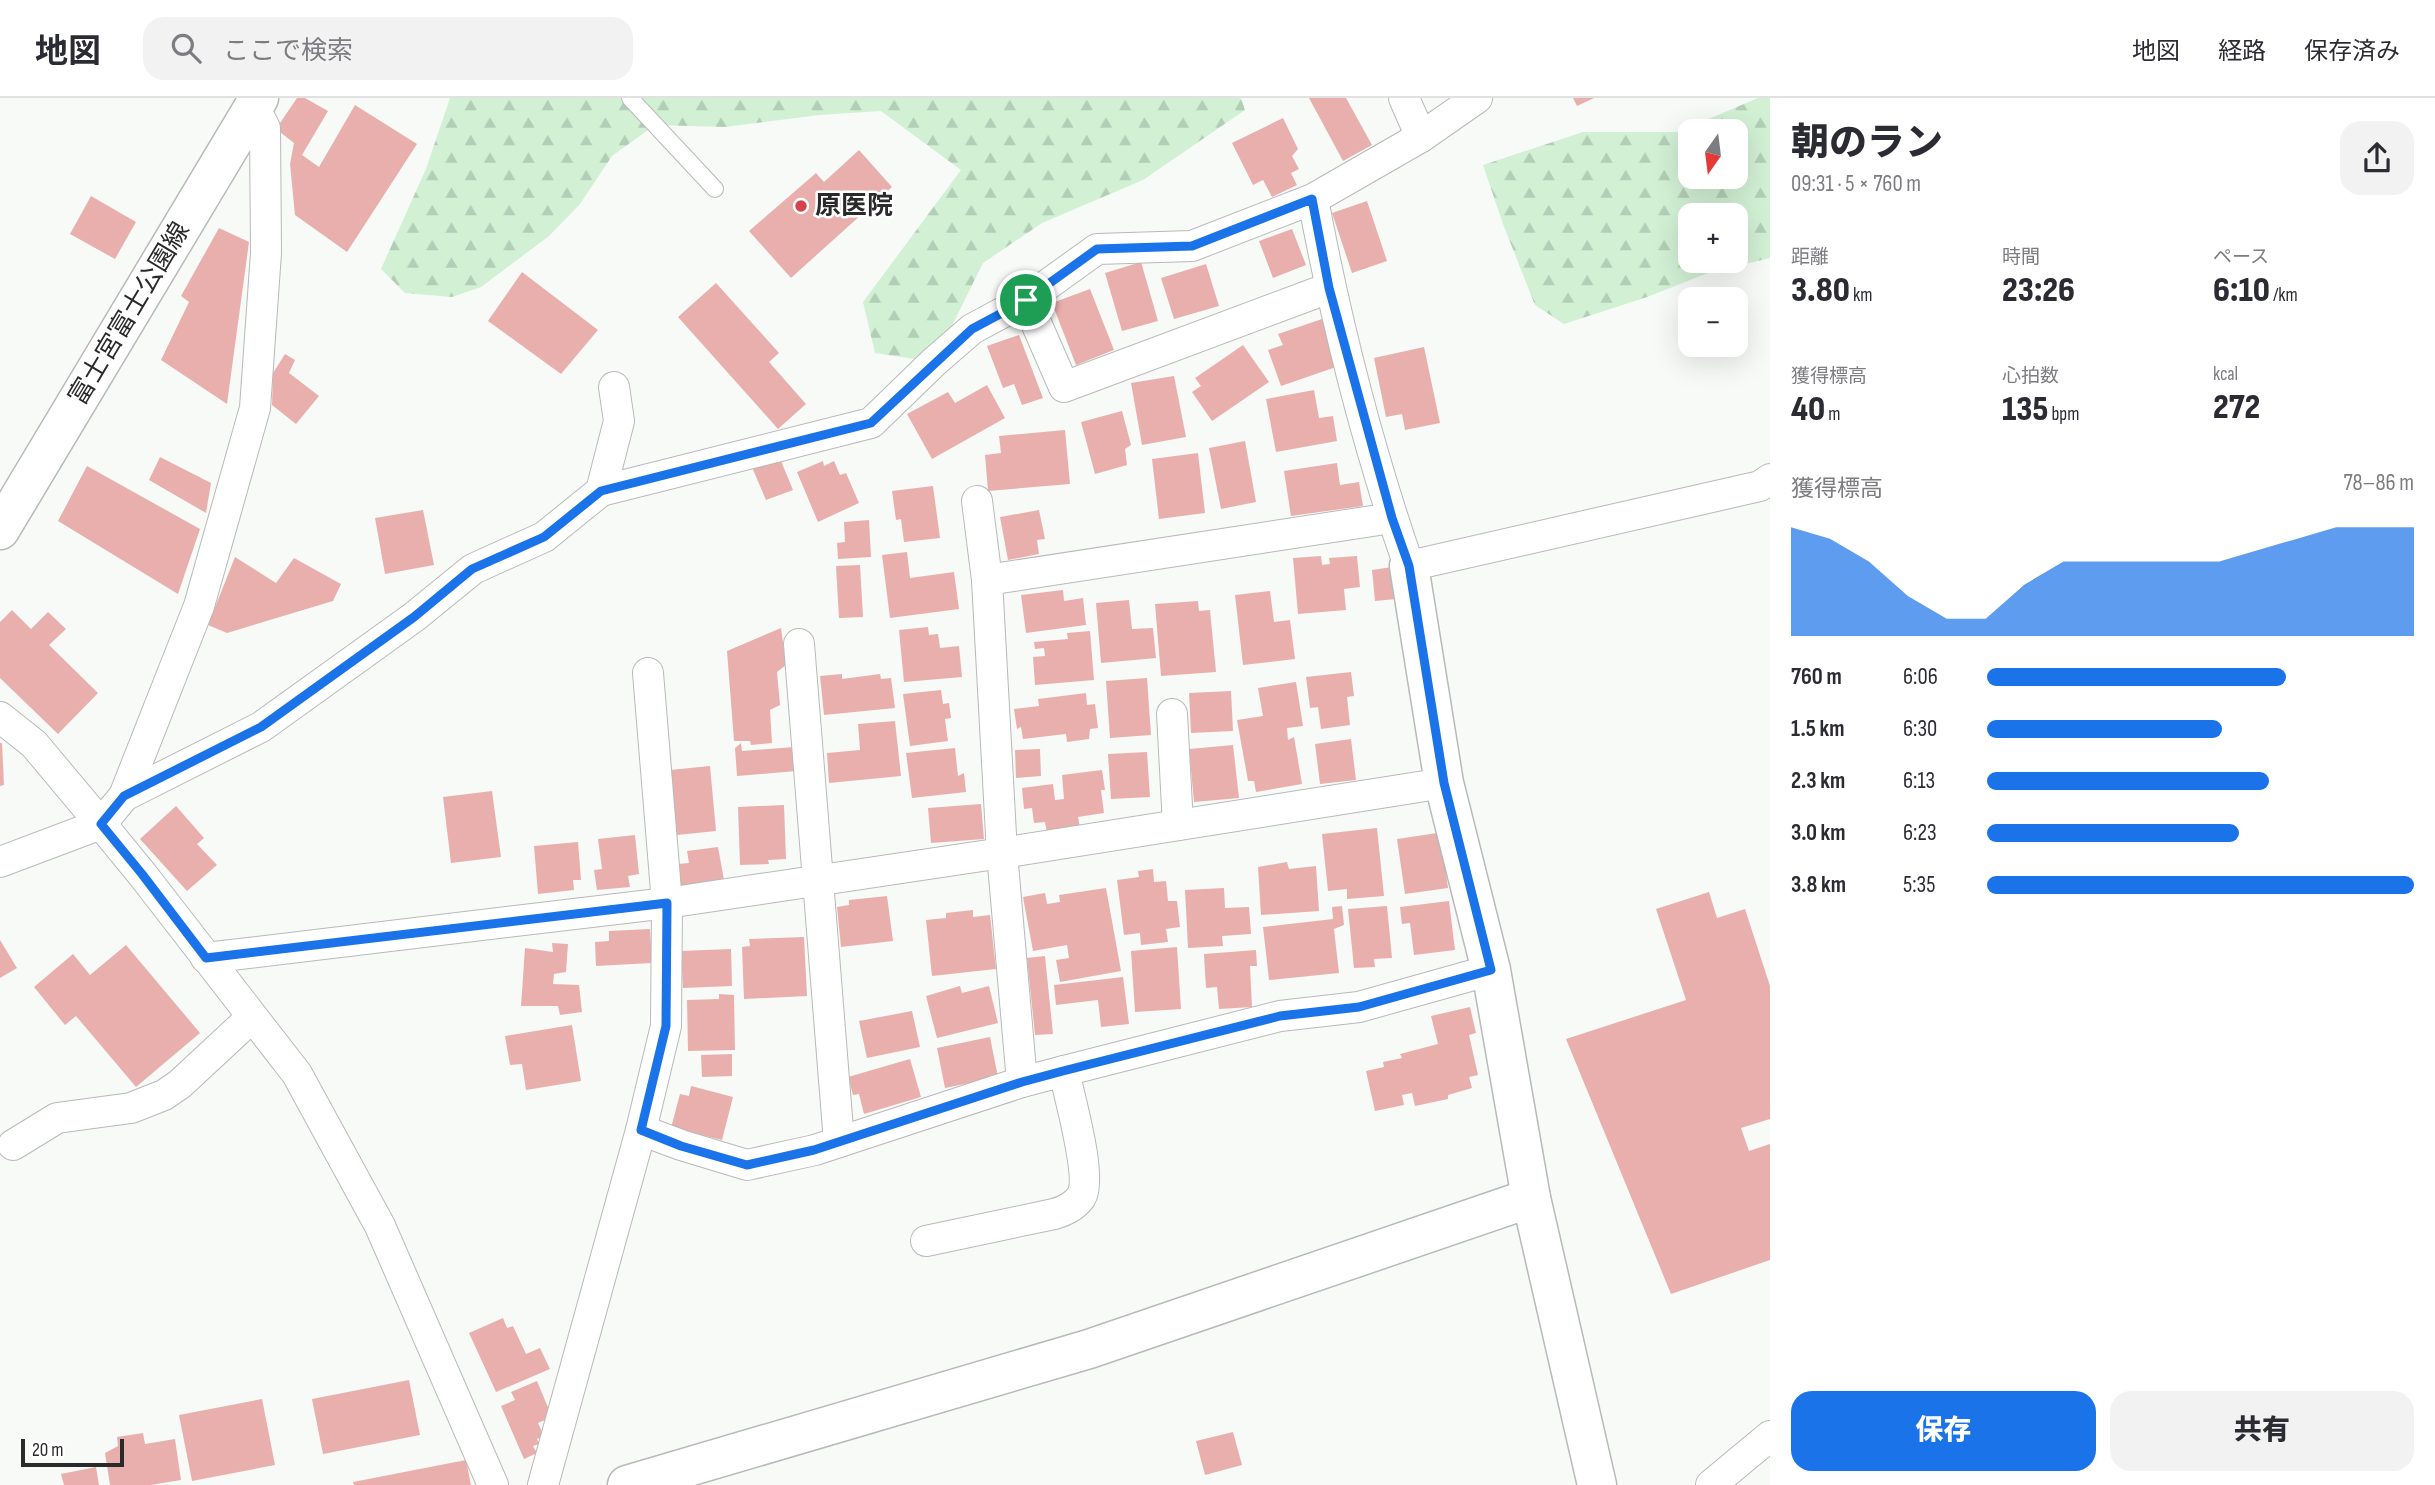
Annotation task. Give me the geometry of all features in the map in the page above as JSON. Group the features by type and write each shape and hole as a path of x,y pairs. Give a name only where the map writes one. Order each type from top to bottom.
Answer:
{"street":[{"path":"1404,98 1421,137"},
{"path":"124,796 261,727 414,617 472,569 544,537 601,491 871,423 972,329 1026,300 1097,249 1192,246 1312,199 1421,137 1477,98"},
{"path":"0,862 101,824 124,796 199,606 255,408 266,239 265,128 257,103"},
{"name":"富士宮富士公園線","path":"0,530 257,103"},
{"path":"1312,199 1329,288 1392,518 1409,566 1444,783 1491,970 1531,1198 1597,1485"},
{"path":"1026,300 1064,387 1329,288"},
{"path":"601,491 619,421 614,387"},
{"path":"1409,566 1760,486 1770,479"},
{"path":"976,501 987,580 1002,853 1022,1082"},
{"path":"987,580 1392,518"},
{"path":"799,644 839,1142"},
{"path":"543,1485 641,1130 666,1026 667,903 648,673"},
{"path":"1172,714 1178,825"},
{"path":"0,717 34,744 101,824 297,1074 380,1226 493,1485"},
{"path":"206,958 667,903 1444,783"},
{"path":"641,1130 681,1146 747,1165 814,1150 1063,1071 1280,1016 1359,1007 1491,970"},
{"path":"13,1145 57,1118 131,1108 164,1095 180,1084 252,1017"},
{"path":"926,1241 1068,1210 1082,1195 1085,1172 1063,1071"},
{"path":"627,1485 1090,1349 1531,1198"},
{"path":"1711,1485 1770,1436"}],"lane":[{"path":"630,98 715,189"}],"green space":[{"path":"450,98 1241,98 1245,110 1143,180 1042,223 983,263 934,362 875,353 863,302 961,170 881,111 819,115 725,127 655,125 612,156 580,204 549,236 481,287 452,297 405,293 381,269 426,169"},
{"path":"1758,98 1770,98 1770,258 1748,263 1748,203 1678,203 1678,273 1708,273 1647,297 1564,324 1535,305 1483,165 1583,132 1678,132 1678,189 1748,189 1748,119 1709,119"}],"building":[{"path":"297,98 305,98 328,111 302,155 319,167 355,105 417,144 347,252 295,215 290,164 294,143 276,129"},
{"path":"1309,98 1346,98 1372,145 1343,161"},
{"path":"1573,98 1594,98 1577,106"},
{"path":"1283,118 1298,149 1292,156 1299,169 1291,173 1297,185 1272,197 1263,180 1253,185 1232,143"},
{"path":"859,150 892,187 791,278 749,231 816,173 824,182"},
{"path":"91,196 136,222 115,259 70,234"},
{"path":"1367,201 1387,261 1352,273 1332,213"},
{"path":"219,228 249,242 227,404 161,360 189,302 181,296"},
{"path":"1292,229 1306,265 1273,278 1259,241"},
{"path":"1141,262 1158,321 1122,331 1105,273"},
{"path":"1206,264 1219,306 1174,319 1161,278"},
{"path":"522,272 598,330 561,374 488,321"},
{"path":"716,283 779,353 769,362 806,404 778,429 678,317"},
{"path":"1090,289 1114,350 1076,365 1052,303"},
{"path":"1322,319 1339,366 1281,386 1268,350 1283,345 1278,334"},
{"path":"1019,335 1043,398 1022,405 1014,384 1003,388 987,346"},
{"path":"1243,345 1269,382 1212,421 1192,392 1201,386 1195,378"},
{"path":"1424,347 1440,423 1405,430 1402,414 1386,417 1374,358"},
{"path":"285,354 295,360 289,373 319,396 296,424 272,405 273,373"},
{"path":"1174,376 1186,437 1142,445 1131,383"},
{"path":"987,385 1005,418 932,459 907,414 948,392 955,403"},
{"path":"1314,390 1319,418 1333,416 1337,441 1276,452 1266,399"},
{"path":"1122,411 1131,445 1125,449 1127,465 1095,474 1081,422"},
{"path":"1065,430 1070,484 988,491 985,455 1001,453 999,436"},
{"path":"1245,441 1256,502 1221,509 1209,448"},
{"path":"1198,453 1205,513 1159,519 1152,459"},
{"path":"160,457 211,483 206,513 149,480"},
{"path":"781,461 793,490 766,500 751,465"},
{"path":"823,461 824,466 834,461 840,475 846,473 859,503 818,522 797,472"},
{"path":"1337,463 1340,485 1359,482 1363,506 1291,516 1284,471"},
{"path":"87,466 200,529 178,594 58,521"},
{"path":"933,486 940,538 904,542 901,519 896,520 892,491"},
{"path":"423,510 434,565 385,574 375,518"},
{"path":"1039,510 1045,539 1037,540 1039,554 1008,560 1000,517"},
{"path":"869,520 871,557 838,559 837,543 845,542 844,522"},
{"path":"907,552 910,578 954,572 959,609 890,618 882,555"},
{"path":"1321,556 1322,565 1330,564 1329,558 1357,556 1360,587 1344,589 1346,610 1298,614 1293,558"},
{"path":"235,557 276,583 294,558 341,584 333,601 227,633 208,625"},
{"path":"860,565 863,617 839,618 836,566"},
{"path":"1392,567 1396,599 1375,601 1372,570"},
{"path":"1063,590 1064,601 1083,598 1086,625 1026,633 1021,595"},
{"path":"1270,591 1274,622 1290,620 1295,659 1243,665 1235,595"},
{"path":"1129,600 1132,629 1153,628 1156,658 1101,663 1096,603"},
{"path":"1198,601 1199,611 1210,610 1216,672 1161,676 1155,604"},
{"path":"12,610 31,629 48,612 66,629 49,645 98,693 58,734 0,678 0,622"},
{"path":"928,627 929,635 938,634 940,648 959,646 962,677 904,682 899,630"},
{"path":"781,628 786,665 777,672 780,705 770,710 772,743 751,745 750,741 734,741 727,651"},
{"path":"1090,631 1094,680 1035,685 1033,657 1045,656 1044,648 1035,649 1034,642 1068,639 1067,633"},
{"path":"1351,672 1354,696 1347,697 1350,725 1321,729 1318,707 1310,708 1306,677"},
{"path":"842,674 842,679 880,674 881,679 891,678 895,708 824,715 820,676"},
{"path":"1147,678 1151,735 1110,738 1106,681"},
{"path":"1296,682 1303,726 1287,728 1288,740 1294,737 1302,784 1256,792 1254,781 1248,781 1237,720 1263,716 1258,688"},
{"path":"941,690 943,704 949,703 951,718 945,719 948,741 910,746 903,694"},
{"path":"1231,691 1233,731 1191,733 1189,693"},
{"path":"1086,693 1087,705 1095,704 1098,728 1090,729 1089,739 1067,742 1066,734 1023,739 1021,727 1017,729 1014,709 1039,706 1038,699"},
{"path":"895,721 901,776 829,783 827,753 860,750 858,724"},
{"path":"1351,739 1356,780 1320,784 1315,744"},
{"path":"0,743 4,785 0,786"},
{"path":"741,743 742,751 794,747 796,771 737,776 735,748"},
{"path":"1233,745 1239,798 1194,802 1189,749"},
{"path":"955,748 958,776 964,773 966,792 912,798 906,753"},
{"path":"1040,749 1041,776 1016,778 1015,750"},
{"path":"1147,752 1150,797 1111,799 1108,754"},
{"path":"710,766 716,831 677,835 670,770"},
{"path":"1102,770 1104,813 1078,817 1080,828 1047,833 1045,822 1034,823 1032,808 1024,809 1022,788 1053,784 1055,800 1064,799 1062,775"},
{"path":"492,791 501,857 451,863 443,797"},
{"path":"981,804 984,839 931,843 928,808"},
{"path":"784,805 786,859 768,860 769,864 740,865 738,807"},
{"path":"176,806 204,838 197,844 217,865 187,891 140,839"},
{"path":"1377,828 1384,896 1347,899 1347,889 1328,891 1322,834"},
{"path":"1444,832 1449,863 1445,866 1448,888 1405,894 1397,839"},
{"path":"635,835 639,874 628,876 630,887 597,890 594,870 602,869 598,839"},
{"path":"578,842 581,880 573,880 574,890 538,894 534,846"},
{"path":"718,847 724,880 681,887 677,864 689,863 687,851"},
{"path":"1287,862 1289,869 1316,866 1319,911 1261,915 1258,867"},
{"path":"1153,869 1154,882 1166,881 1168,901 1177,901 1180,927 1166,929 1168,942 1141,945 1140,933 1124,935 1117,880 1139,877 1138,871"},
{"path":"1106,888 1121,971 1060,982 1056,960 1069,958 1067,945 1033,951 1023,897 1045,893 1047,904 1060,902 1059,895"},
{"path":"1224,888 1225,908 1249,907 1251,934 1222,936 1223,946 1188,948 1185,890"},
{"path":"1709,892 1717,918 1745,909 1770,986 1770,1119 1741,1128 1749,1151 1770,1144 1770,1260 1671,1294 1566,1039 1686,1000 1656,909"},
{"path":"887,896 893,941 841,947 837,907 849,905 849,900"},
{"path":"1449,901 1455,950 1414,955 1410,923 1402,924 1400,907"},
{"path":"1342,906 1344,925 1334,929 1339,973 1269,980 1263,927 1333,919 1332,907"},
{"path":"1387,906 1392,958 1374,959 1375,967 1354,968 1348,909"},
{"path":"973,910 973,917 990,915 996,969 932,976 926,920 946,918 946,913"},
{"path":"650,929 652,963 596,966 595,942 609,941 609,931"},
{"path":"804,937 807,996 744,999 742,947 750,946 749,939"},
{"path":"0,940 17,968 0,978"},
{"path":"552,943 568,944 566,972 554,974 553,984 579,985 582,1012 560,1015 558,1006 521,1006 525,948 553,952"},
{"path":"126,945 200,1033 136,1087 76,1016 65,1025 34,987 73,954 90,975"},
{"path":"1177,947 1181,1009 1135,1012 1131,951"},
{"path":"731,949 732,986 683,988 681,951"},
{"path":"1256,950 1257,966 1250,966 1252,1007 1219,1009 1217,987 1206,988 1204,954"},
{"path":"1045,956 1053,1034 1035,1035 1027,958"},
{"path":"1123,977 1129,1024 1101,1027 1098,1000 1056,1005 1054,985"},
{"path":"960,986 962,993 989,986 998,1023 937,1038 926,996"},
{"path":"719,994 734,995 735,1050 688,1051 687,1000 719,999"},
{"path":"1470,1007 1476,1033 1469,1035 1478,1075 1469,1077 1472,1088 1448,1095 1448,1099 1415,1106 1412,1093 1402,1095 1404,1105 1375,1111 1366,1071 1384,1067 1383,1062 1402,1058 1400,1054 1438,1044 1431,1016"},
{"path":"912,1011 920,1047 867,1058 859,1021"},
{"path":"572,1025 581,1081 526,1090 522,1064 510,1065 505,1036"},
{"path":"990,1037 998,1077 945,1088 937,1048"},
{"path":"732,1054 732,1076 702,1077 701,1055"},
{"path":"910,1059 921,1097 864,1114 859,1094 853,1095 848,1077"},
{"path":"691,1086 733,1097 722,1140 671,1128 680,1094 689,1096"},
{"path":"503,1318 507,1328 513,1326 526,1354 540,1348 550,1369 496,1392 469,1333"},
{"path":"409,1380 420,1435 323,1454 312,1399"},
{"path":"537,1381 552,1417 538,1423 544,1436 537,1439 539,1444 533,1446 537,1453 524,1459 501,1406 515,1400 511,1392"},
{"path":"262,1399 275,1465 192,1481 179,1415"},
{"path":"1233,1432 1242,1465 1205,1475 1196,1441"},
{"path":"143,1433 145,1444 175,1439 181,1480 151,1485 110,1485 105,1453 118,1446 117,1437"},
{"path":"466,1460 471,1485 354,1485 353,1482"},
{"path":"96,1467 99,1485 64,1485 61,1474"}],"place":[{"name":"原医院","path":"801,206"}],"route":[{"path":"1312,199 1329,288 1392,518 1409,566 1444,783 1491,970 1359,1007 1280,1016 1063,1071 814,1150 747,1165 681,1146 641,1130 666,1026 667,903 206,958 101,824 124,796 261,727 414,617 472,569 544,537 601,491 871,423 972,329 1026,300 1097,249 1192,246 1312,199"}]}
